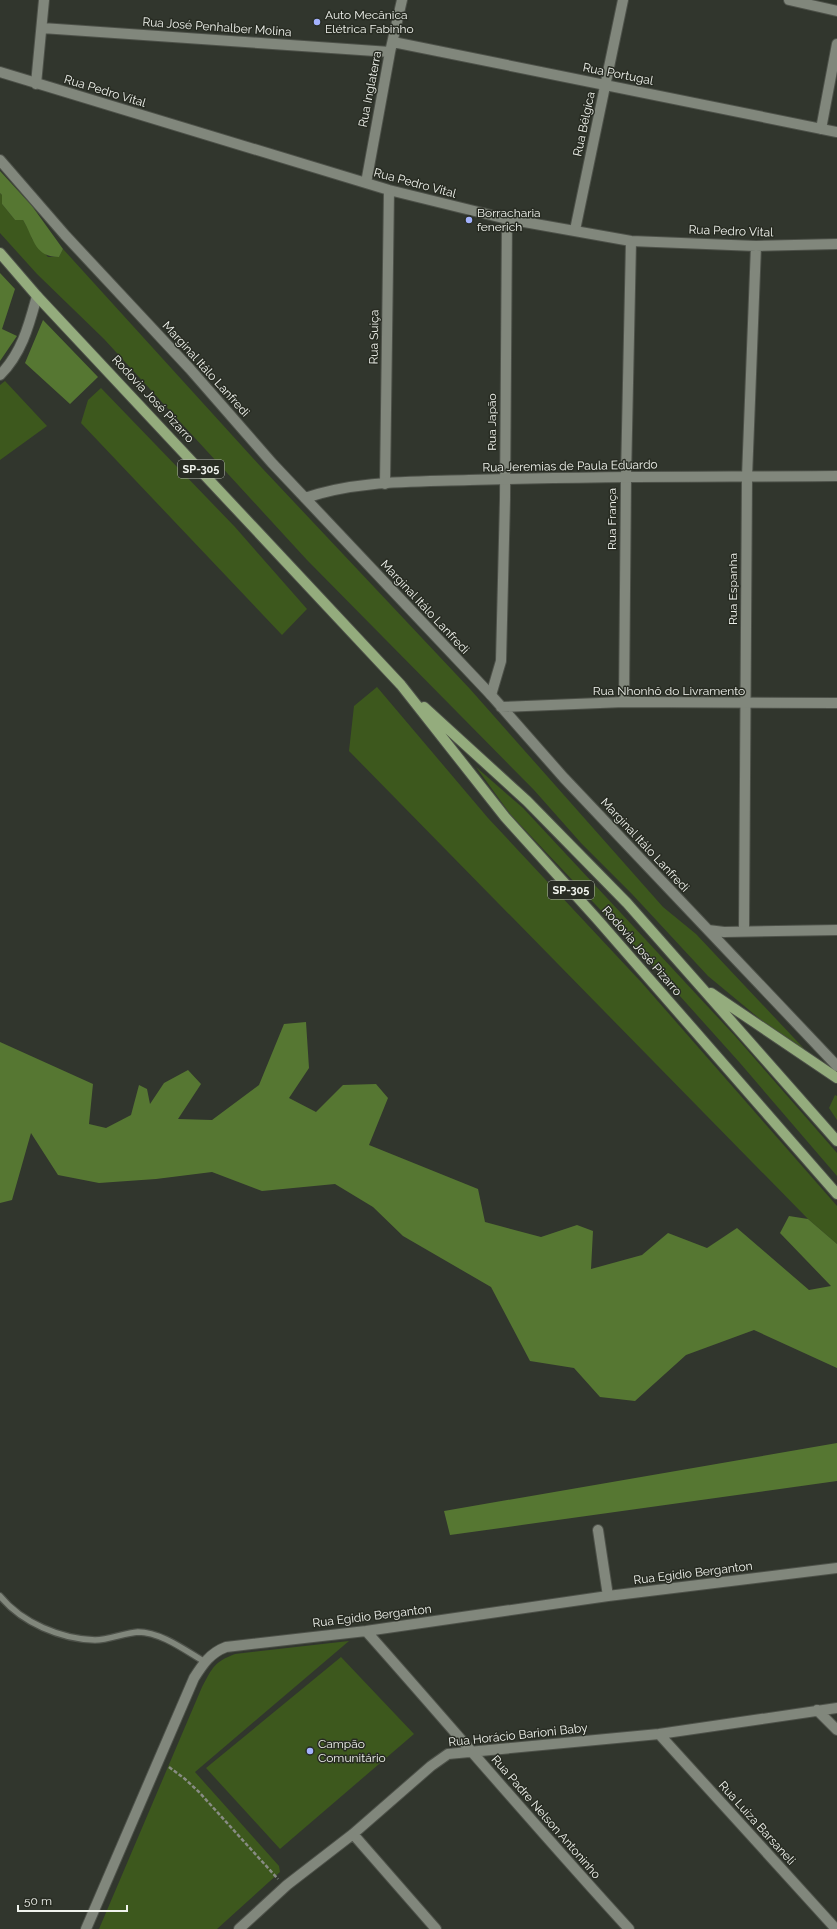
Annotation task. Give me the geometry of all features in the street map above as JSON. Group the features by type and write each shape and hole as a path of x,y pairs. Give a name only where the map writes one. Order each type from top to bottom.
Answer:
{"main road":[{"name":"Rodovia José Pizarro","path":"0,253 38,296 401,685 527,801 627,903 837,1141"},
{"name":"Rodovia José Pizarro","path":"401,685 505,817 597,919 837,1194"},
{"path":"698,983 837,1078"}],"street":[{"path":"36,84 44,0"},
{"name":"Rua Inglaterra","path":"366,183 390,52 402,0"},
{"name":"Rua Bélgica","path":"575,230 624,0"},
{"path":"789,0 837,11"},
{"name":"Rua José Penhalber Molina","path":"42,28 390,52"},
{"name":"Rua Portugal","path":"393,42 837,132"},
{"path":"821,129 837,44"},
{"name":"Rua Pedro Vital","path":"0,72 389,190 507,219 631,241 756,246 837,244"},
{"name":"Marginal Itálo Lanfredi","path":"0,160 65,235 190,369 305,498 491,695 564,778 837,1066"},
{"name":"Rua Suiça","path":"385,484 389,190"},
{"name":"Rua Japão","path":"491,695 501,661 507,219"},
{"name":"Rua França","path":"624,702 626,478 631,241"},
{"name":"Rua Espanha","path":"744,932 747,477 756,246"},
{"path":"0,375 17,354 26,336 38,296"},
{"name":"Rua Jeremias de Paula Eduardo","path":"305,498 328,490 385,484 504,479 837,476"},
{"name":"Rua Nhonhô do Livramento","path":"501,707 624,702 746,704 837,703"},
{"path":"708,930 744,932 837,930"},
{"path":"598,1530 608,1596"},
{"name":"Rua Egidio Berganton","path":"86,1929 194,1678 209,1656 226,1647 366,1631 608,1596 837,1568"},
{"name":"Rua Padre Nelson Antoninho","path":"366,1631 548,1840 629,1929"},
{"name":"Rua Horácio Barioni Baby","path":"239,1929 288,1885 353,1834 431,1766 448,1754 659,1734 837,1708"},
{"path":"817,1710 837,1730"},
{"name":"Rua Luiza Barsaneli","path":"659,1734 836,1929"},
{"path":"353,1834 436,1929"}],"lane":[{"path":"0,1596 24,1618 44,1628 96,1640 138,1632 157,1636 205,1662"}],"path":[{"path":"158,1760 185,1779 199,1792 274,1874 288,1885"}],"green space":[{"path":"0,171 32,206 63,249 59,257 44,254 36,245 23,220 15,220 2,204 2,195 0,193"},
{"path":"0,193 2,195 2,204 15,220 23,220 32,239 48,257 59,257 63,249 262,468 470,689 663,907 696,934 810,1055 772,1029 708,976 632,894 581,843 534,790 307,560 104,339 37,274 0,233"},
{"path":"0,273 15,289 2,329 17,336 0,361"},
{"path":"43,320 98,377 70,404 25,363"},
{"path":"5,381 47,426 0,460 0,385"},
{"path":"101,388 235,527 307,609 282,635 81,423 88,400"},
{"path":"377,687 488,818 642,983 837,1206 837,1244 808,1219 349,751 354,706"},
{"path":"476,767 523,808 735,1036 837,1153 837,1176 740,1063 644,956 511,815"},
{"path":"306,1022 309,1068 289,1098 316,1112 343,1085 376,1084 388,1098 369,1145 478,1189 485,1222 541,1237 577,1225 593,1231 591,1269 642,1255 668,1233 707,1248 737,1228 809,1290 831,1286 780,1233 789,1216 808,1219 837,1244 837,1368 754,1330 686,1355 635,1401 600,1397 574,1368 530,1361 491,1287 403,1236 373,1207 335,1184 262,1191 212,1172 156,1179 99,1183 58,1175 31,1133 12,1200 0,1203 0,1042 93,1084 89,1124 106,1128 131,1115 139,1085 147,1089 150,1104 164,1083 188,1070 201,1084 178,1119 212,1120 259,1085 284,1024"},
{"path":"835,1095 837,1096 837,1120 829,1108"},
{"path":"837,1443 837,1481 450,1535 444,1511"},
{"path":"349,1641 195,1772 279,1866 280,1872 217,1929 99,1929 202,1687 215,1666 235,1654"},
{"name":"Campão Comunitário","path":"341,1657 414,1734 280,1849 206,1768"}],"place":[{"name":"Auto Mecânica Elétrica Fabinho","path":"317,22"},
{"name":"Borracharia fenerich","path":"469,220"},
{"name":"Campão Comunitário","path":"310,1751"}]}
